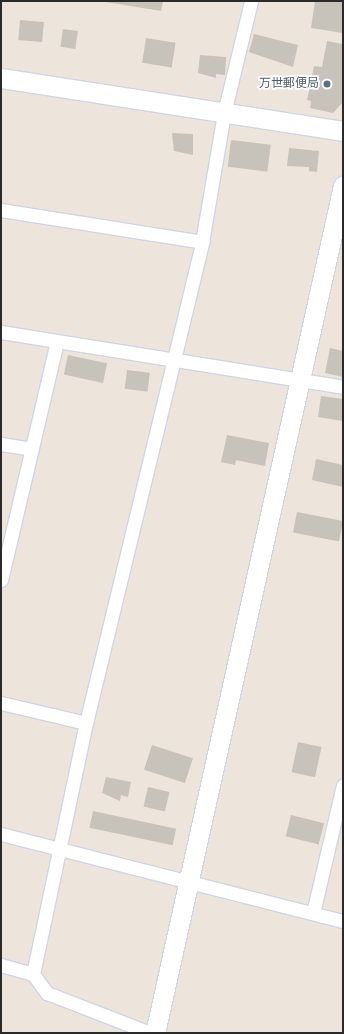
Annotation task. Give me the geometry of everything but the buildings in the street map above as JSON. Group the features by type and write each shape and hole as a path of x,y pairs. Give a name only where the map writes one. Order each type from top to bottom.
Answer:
{"street":[{"path":"33,974 86,723 202,242 224,113 251,1"},
{"path":"1,78 343,131"},
{"path":"154,1033 343,186"},
{"path":"1,210 202,242"},
{"path":"1,332 343,387"},
{"path":"1,580 2,566 32,450 57,340"},
{"path":"1,444 32,450"},
{"path":"1,703 86,723"},
{"path":"313,914 343,785"},
{"path":"1,834 188,884 343,921"},
{"path":"1,965 33,974 47,992 150,1033"}],"place":[{"name":"万世郵便局","path":"327,84"}]}
